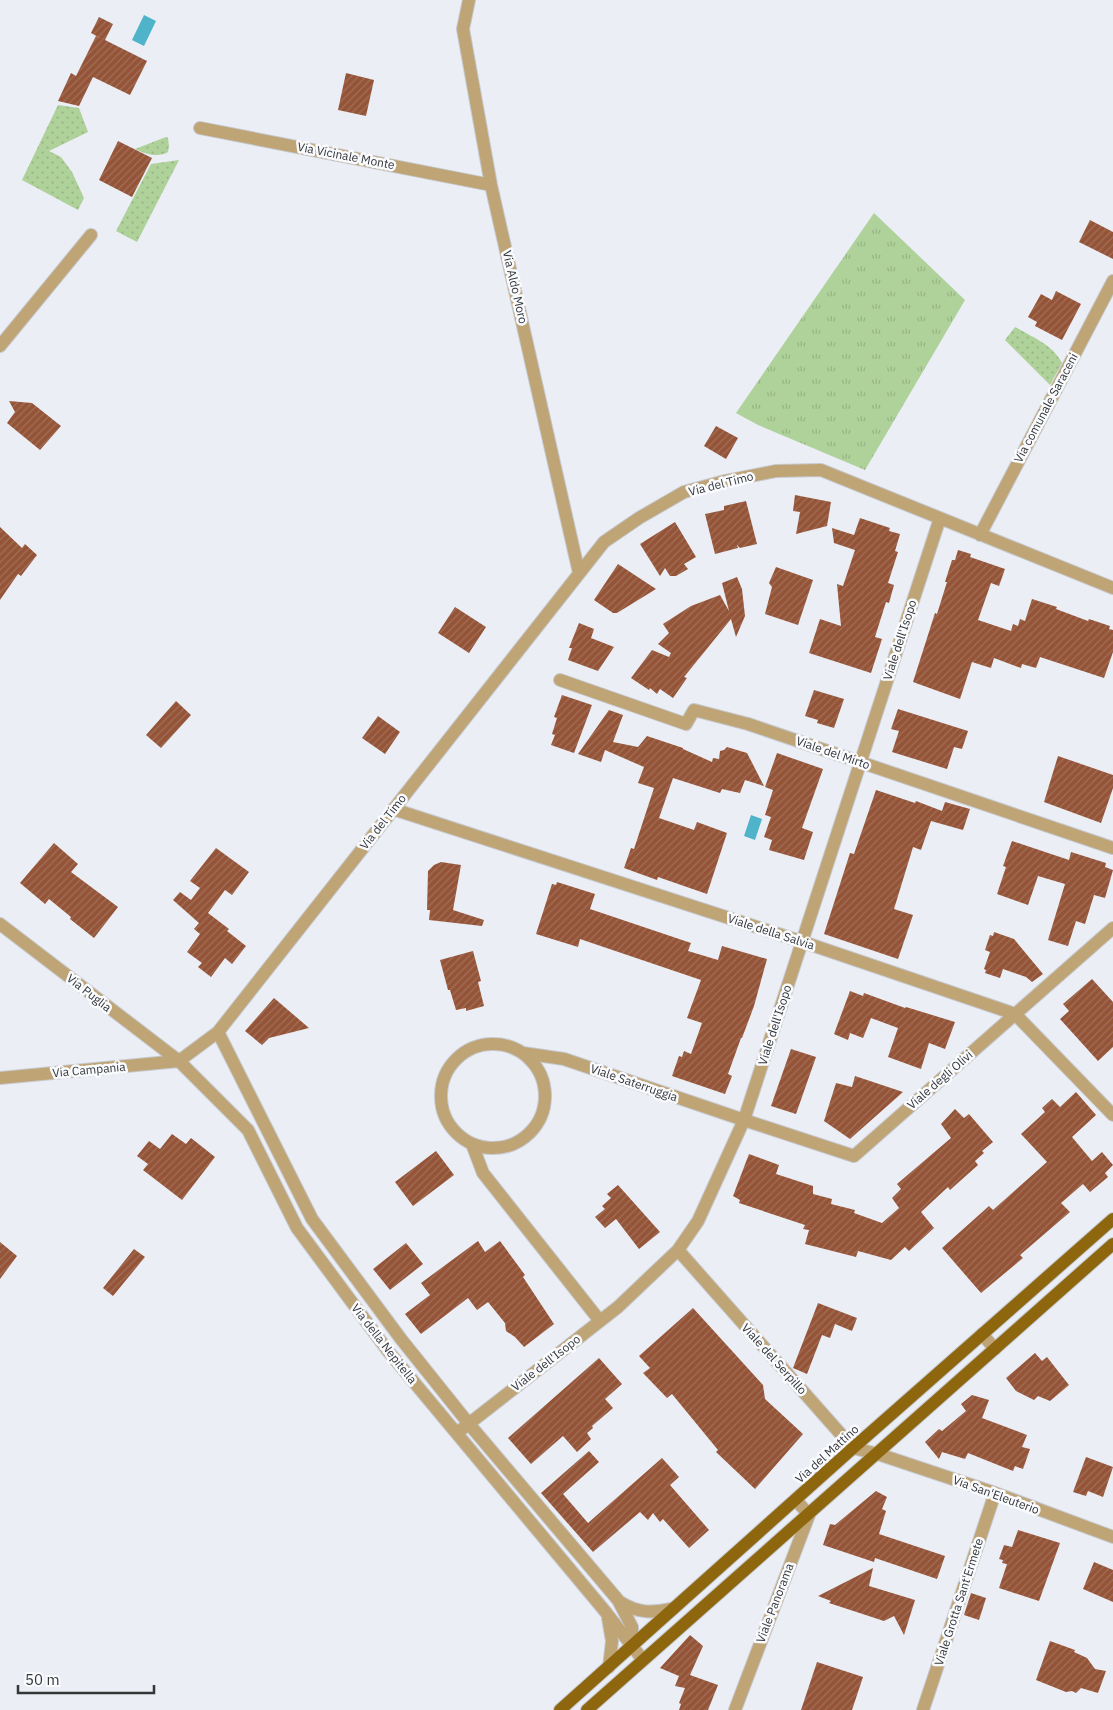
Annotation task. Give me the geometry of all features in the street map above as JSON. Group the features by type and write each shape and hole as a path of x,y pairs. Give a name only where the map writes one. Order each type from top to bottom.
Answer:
{"main road":[{"name":"Via del Mattino","path":"560,1710 1113,1219"},
{"path":"587,1710 1113,1244"}],"street":[{"name":"Via Aldo Moro","path":"469,0 463,29 491,185 579,573"},
{"name":"Via Vicinale Monte","path":"200,128 491,185"},
{"path":"0,346 90,235"},
{"name":"Via comunale Saraceni","path":"980,534 1113,281"},
{"name":"Via del Timo","path":"179,1061 218,1032 604,542 639,518 684,492 776,471 821,470 940,518"},
{"path":"940,518 1113,588"},
{"name":"Viale dell'Isopo","path":"456,1433 618,1307 678,1250 698,1221 744,1120 940,518"},
{"name":"Viale del Mirto","path":"560,680 686,724 694,710 748,724 1113,848"},
{"name":"Viale della Salvia","path":"392,809 803,942 1015,1014 1113,1115"},
{"name":"Via Puglia","path":"0,924 179,1061"},
{"name":"Viale degli Olivi","path":"744,1120 854,1156 1113,928"},
{"name":"Via della Nepitella","path":"218,1032 312,1219 401,1339 469,1424 618,1600 632,1627 632,1646"},
{"name":"Viale Saterruggia","path":"490,1043 507,1045 523,1053 536,1065 543,1080 546,1097 543,1114 534,1129 522,1140 506,1147 489,1148 472,1144 458,1134 447,1121 441,1104 441,1086 447,1070 458,1056 473,1047 490,1043"},
{"name":"Viale Saterruggia","path":"523,1053 564,1059 744,1120"},
{"name":"Via della Nepitella","path":"179,1061 248,1130 297,1228 388,1351 632,1646"},
{"name":"Via Campania","path":"0,1078 179,1061"},
{"path":"472,1144 482,1172 600,1321"},
{"name":"Viale del Serpillo","path":"678,1250 853,1448"},
{"path":"982,1334 995,1349"},
{"path":"853,1448 878,1454"},
{"name":"Via San'Eleuterio","path":"878,1454 994,1493 1113,1537"},
{"name":"Viale Grotta Sant'Ermete","path":"923,1710 994,1493"},
{"path":"796,1500 809,1515"},
{"name":"Viale Panorama","path":"735,1710 809,1515"},
{"name":"Via della Nepitella","path":"618,1600 631,1609 643,1612 658,1612 674,1608"},
{"path":"608,1615 612,1641 609,1667"},
{"path":"632,1646 644,1660"}],"green space":[{"path":"58,105 79,108 88,132 49,151 61,157 72,172 84,198 78,210 22,180"},
{"path":"166,137 168,138 169,146 168,152 164,154 152,155 135,149"},
{"path":"179,160 137,242 116,231 151,164"},
{"path":"874,213 965,300 865,470 758,425 736,413"},
{"path":"1015,327 1048,346 1062,363 1050,385 1005,340"}],"water":[{"path":"144,15 156,21 144,46 132,40"},
{"path":"751,815 762,819 755,840 744,836"}],"building":[{"path":"99,17 113,24 105,40 147,61 130,95 93,77 79,106 58,101 71,73 76,76 96,36 102,39 91,33"},
{"path":"346,73 374,80 366,116 338,110"},
{"path":"118,141 152,158 132,197 99,180"},
{"path":"1090,220 1113,232 1113,259 1079,242"},
{"path":"1056,291 1081,304 1062,340 1035,326 1037,322 1028,317 1041,294 1052,300"},
{"path":"9,401 32,403 61,426 40,450 7,423 15,412"},
{"path":"716,426 738,438 726,459 704,446"},
{"path":"795,495 831,502 827,526 796,534 800,512 793,511"},
{"path":"746,501 757,544 740,548 737,545 738,548 715,554 705,514 724,510 724,506"},
{"path":"860,518 890,528 889,531 900,534 895,551 898,552 888,583 894,585 889,603 886,602 875,637 882,639 871,673 809,653 820,619 841,626 837,584 843,586 855,550 834,543 832,528 854,535"},
{"path":"675,522 696,557 684,564 688,569 676,576 670,576 665,568 660,576 640,544"},
{"path":"0,527 22,548 25,544 37,555 21,576 18,574 0,600"},
{"path":"958,550 971,554 970,557 1005,569 999,586 991,583 978,620 1011,631 1013,624 1018,626 1020,619 1025,621 1032,599 1057,607 1056,609 1088,621 1089,619 1110,626 1109,629 1113,630 1113,652 1104,678 1040,657 1036,668 1022,664 1021,668 994,658 991,668 972,662 960,699 913,682 935,613 937,614 952,560 955,560"},
{"path":"618,564 656,589 617,613 613,613 594,600"},
{"path":"776,567 813,580 798,625 765,614 772,587 769,583"},
{"path":"737,577 742,589 745,616 736,637 731,619 684,677 687,678 673,698 660,689 657,694 631,678 652,650 669,657 671,653 658,644 669,633 663,624 691,606 720,595 729,611 722,583"},
{"path":"455,607 486,627 469,653 438,633"},
{"path":"579,623 594,629 591,638 614,647 598,671 568,660 572,648 569,648"},
{"path":"814,690 844,699 834,728 817,723 818,720 805,716"},
{"path":"562,695 592,705 574,753 551,745 555,735 552,734 557,718 554,717"},
{"path":"176,701 191,715 161,748 146,735"},
{"path":"898,709 968,731 962,749 954,747 947,769 892,752 899,731 891,729"},
{"path":"609,710 623,715 613,742 638,747 647,736 683,748 712,762 713,758 719,759 720,751 727,747 747,753 764,786 745,780 740,793 722,789 720,793 673,778 659,818 694,830 697,822 727,833 707,894 658,877 657,880 624,868 631,848 634,849 654,788 638,783 644,767 605,750 601,762 578,754"},
{"path":"378,716 400,732 385,754 362,738"},
{"path":"777,753 823,769 802,828 813,832 804,860 769,850 772,840 764,837 771,817 765,815 773,790 765,787"},
{"path":"1058,756 1113,775 1113,788 1101,823 1044,802"},
{"path":"876,790 915,803 916,801 942,811 945,802 970,809 963,830 931,821 921,850 913,847 894,909 913,915 898,959 824,934 850,853 854,854"},
{"path":"1012,841 1069,860 1071,852 1106,863 1105,867 1113,870 1105,898 1094,895 1085,924 1076,921 1068,946 1048,940 1065,884 1038,876 1028,905 997,894 1006,867 1003,866"},
{"path":"54,843 78,864 71,872 118,907 94,938 49,899 45,904 20,883"},
{"path":"216,848 249,872 232,895 225,890 208,913 229,929 227,931 246,946 232,964 225,958 211,977 198,967 202,963 187,952 200,934 194,929 199,923 173,900 180,892 191,900 200,888 190,881"},
{"path":"441,862 461,865 453,910 484,920 482,926 429,920 430,910 427,910 428,871 434,865"},
{"path":"557,882 595,894 590,909 691,943 688,951 718,960 722,946 767,959 754,1006 728,1074 732,1076 725,1094 672,1076 679,1056 682,1057 684,1051 691,1054 702,1023 687,1018 701,980 580,939 578,947 536,934 552,884 556,885"},
{"path":"994,932 1014,939 1043,974 1032,982 1026,977 1003,969 1000,978 985,973 986,970 984,969 990,952 985,950 990,935 993,936"},
{"path":"473,951 481,981 478,982 484,1006 466,1011 466,1008 456,1010 450,990 448,990 440,960"},
{"path":"1092,979 1113,1002 1113,1047 1098,1061 1060,1019 1069,1011 1063,1004"},
{"path":"850,991 863,996 864,993 905,1008 955,1022 945,1049 929,1043 921,1069 888,1057 898,1028 871,1018 863,1038 850,1033 848,1040 834,1034"},
{"path":"274,998 309,1028 269,1038 262,1045 245,1031"},
{"path":"791,1049 816,1057 796,1114 771,1106"},
{"path":"855,1076 903,1092 850,1139 824,1121 836,1083 852,1087"},
{"path":"1076,1092 1096,1115 1072,1137 1092,1161 1102,1152 1113,1165 1105,1173 1108,1177 1090,1192 1083,1184 1061,1203 1070,1212 1020,1255 1023,1258 981,1293 942,1248 989,1206 993,1210 1047,1162 1021,1134 1045,1112 1042,1108 1052,1099 1060,1107"},
{"path":"955,1109 964,1118 969,1114 993,1142 982,1151 984,1153 975,1161 978,1165 950,1190 948,1187 921,1212 934,1228 909,1251 905,1247 891,1260 858,1251 856,1257 805,1244 809,1230 803,1229 805,1225 739,1203 740,1200 733,1196 749,1154 779,1165 776,1174 813,1186 813,1194 832,1199 831,1204 855,1210 854,1213 882,1223 899,1208 892,1198 901,1189 897,1184 951,1138 941,1124"},
{"path":"172,1134 186,1144 191,1138 215,1157 182,1200 143,1170 148,1164 137,1156 149,1141 160,1149"},
{"path":"436,1151 454,1175 413,1206 395,1182"},
{"path":"618,1185 660,1232 639,1249 616,1219 605,1228 595,1217 605,1209 602,1206 611,1198 607,1194"},
{"path":"478,1241 485,1252 500,1241 525,1275 523,1277 554,1324 524,1347 506,1331 505,1323 488,1302 477,1310 468,1298 421,1334 405,1314 430,1295 421,1283"},
{"path":"0,1242 17,1256 0,1279"},
{"path":"406,1243 423,1264 390,1290 373,1269"},
{"path":"134,1249 145,1257 113,1296 103,1288"},
{"path":"818,1303 857,1318 852,1331 835,1324 830,1338 822,1335 807,1374 793,1368"},
{"path":"693,1308 763,1385 765,1399 803,1434 755,1489 716,1452 718,1450 672,1394 667,1398 643,1373 650,1368 639,1356"},
{"path":"1035,1353 1042,1361 1047,1357 1069,1385 1050,1401 1038,1396 1034,1400 1016,1391 1006,1378"},
{"path":"599,1358 622,1384 605,1399 613,1408 592,1426 593,1428 587,1433 591,1439 577,1452 563,1436 531,1464 508,1438"},
{"path":"972,1395 989,1400 982,1418 1027,1435 1022,1447 1030,1449 1023,1469 1015,1466 1013,1471 968,1453 965,1459 942,1452 939,1459 925,1442 939,1429 942,1431 966,1411 961,1404"},
{"path":"589,1451 599,1462 563,1494 588,1523 662,1458 679,1477 670,1485 709,1530 689,1548 663,1519 660,1522 653,1513 648,1520 640,1512 593,1552 541,1493"},
{"path":"1086,1457 1113,1467 1103,1497 1088,1491 1086,1496 1073,1492"},
{"path":"876,1491 887,1497 882,1509 886,1511 879,1534 945,1556 937,1579 875,1558 874,1562 823,1545 830,1524 835,1525"},
{"path":"1018,1530 1060,1543 1039,1601 999,1588 1007,1564 1002,1563 1003,1560 999,1559 1004,1545 1012,1547"},
{"path":"1094,1562 1113,1570 1113,1602 1083,1589"},
{"path":"873,1568 869,1586 915,1600 904,1635 894,1616 884,1621 829,1603 831,1601 818,1596"},
{"path":"971,1593 986,1598 979,1620 964,1615"},
{"path":"690,1635 703,1646 690,1675 718,1685 708,1710 679,1710 681,1704 679,1703 685,1688 675,1686 679,1676 660,1668"},
{"path":"1050,1641 1075,1650 1074,1652 1087,1658 1095,1669 1106,1671 1098,1693 1081,1688 1076,1693 1072,1691 1066,1692 1036,1680"},
{"path":"817,1662 863,1677 852,1710 801,1710"}]}
